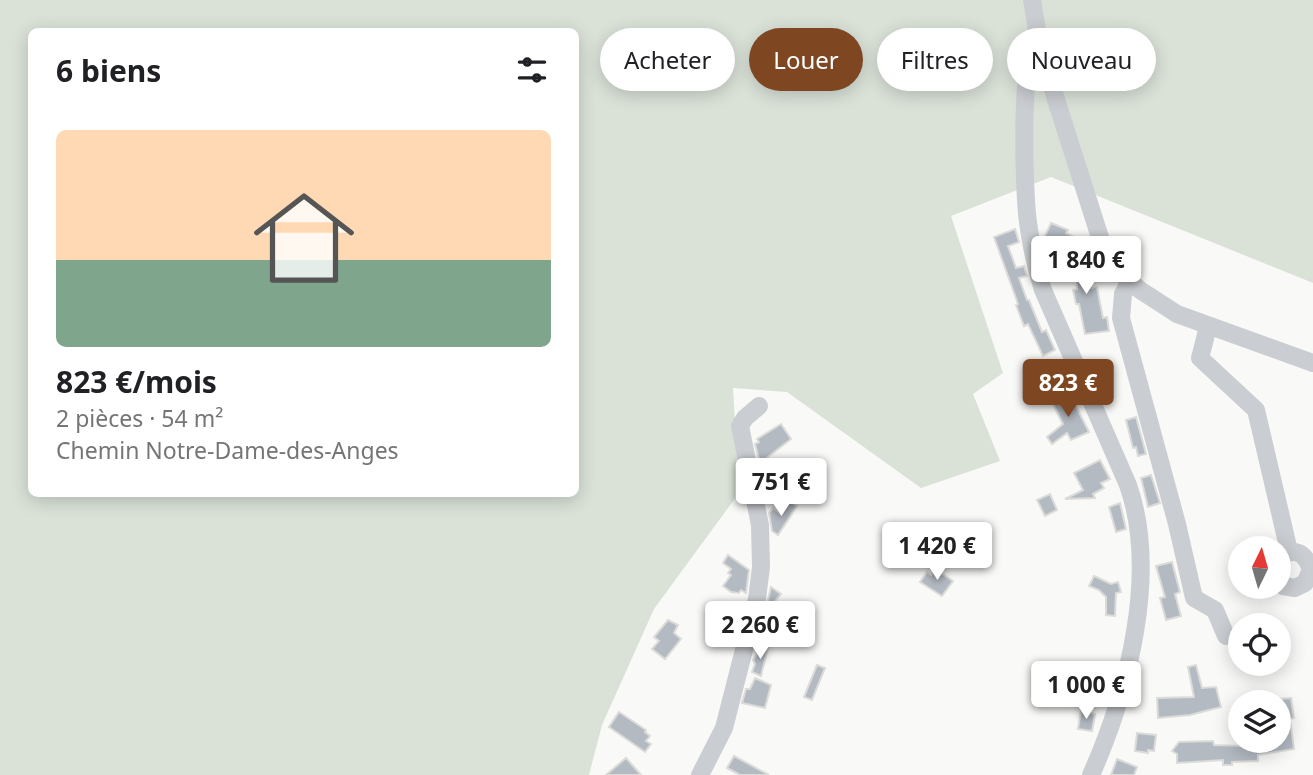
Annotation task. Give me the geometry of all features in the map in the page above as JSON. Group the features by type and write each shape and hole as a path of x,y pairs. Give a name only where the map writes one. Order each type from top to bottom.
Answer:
{"street":[{"path":"1032,0 1036,28"},
{"path":"1027,91 1024,173 1033,257 1048,302 1128,485 1136,507 1140,534 1136,631 1116,711 1091,775"},
{"path":"1053,91 1104,250 1119,272 1177,314 1313,363"},
{"path":"1130,281 1123,294 1121,318 1177,524 1194,598 1215,610 1226,636"},
{"path":"1208,327 1200,358 1256,410 1280,536"},
{"path":"700,775 724,728 757,599 761,567 760,525 740,426 745,418 760,406"},
{"path":"1292,553 1299,552 1307,558 1311,570 1305,583 1292,588"}],"shaded area":[{"path":"0,0 1313,0 1313,283 1051,177 951,216 1003,373 973,394 1000,461 921,488 787,392 733,388 739,493 654,609 602,725 589,775 0,775"}],"building":[{"path":"1051,223 1068,230 1066,233 1074,237 1070,248 1045,236"},
{"path":"1015,229 1019,242 1008,246 1016,268 1024,266 1027,276 1019,278 1027,300 1042,332 1046,330 1055,350 1043,356 1028,324 1024,326 994,237"},
{"path":"1085,255 1090,288 1097,287 1103,318 1107,317 1109,331 1085,334 1079,304 1076,304 1073,290 1077,289 1077,270 1064,273 1061,258"},
{"path":"1069,392 1089,432 1071,440 1067,433 1052,444 1047,437 1063,424 1051,400"},
{"path":"1136,417 1146,454 1138,456 1136,447 1133,448 1126,420"},
{"path":"781,424 791,439 760,463 755,444 759,442 757,439"},
{"path":"1100,460 1110,479 1101,483 1104,488 1093,494 1095,498 1065,499 1083,490 1074,473"},
{"path":"1151,475 1160,503 1148,507 1141,478"},
{"path":"1050,494 1057,510 1045,516 1037,500"},
{"path":"790,501 797,506 778,535 772,531 769,513 773,508 781,514"},
{"path":"1120,503 1126,529 1116,532 1109,507"},
{"path":"728,555 749,570 746,593 741,590 739,593 731,592 723,586 731,575 728,573 731,569 723,563"},
{"path":"1172,562 1180,592 1175,594 1181,616 1166,620 1160,598 1165,597 1156,566"},
{"path":"935,569 953,581 942,596 920,582 927,572 931,575"},
{"path":"1094,576 1111,584 1118,582 1121,592 1116,593 1115,616 1106,615 1106,597 1089,586"},
{"path":"771,587 781,594 771,606 789,615 785,625 776,622 771,634 761,630"},
{"path":"668,620 678,625 674,633 681,639 665,659 652,649 659,641 654,637"},
{"path":"763,645 768,647 761,676 752,672 755,664 753,660"},
{"path":"817,665 825,668 812,700 804,697"},
{"path":"1196,665 1202,688 1216,687 1221,707 1190,715 1158,718 1157,698 1194,697 1188,667"},
{"path":"755,678 771,685 765,708 742,703 746,689 750,689"},
{"path":"1291,698 1294,718 1291,719"},
{"path":"1081,710 1095,714 1092,731 1078,729"},
{"path":"619,712 646,730 650,736 646,741 651,744 645,752 609,727"},
{"path":"1291,726 1294,749 1291,750"},
{"path":"1137,733 1156,735 1154,751 1135,751"},
{"path":"1213,741 1214,745 1228,745 1228,753 1270,753 1258,755 1258,761 1223,765 1223,760 1177,763 1177,754 1172,751 1179,742"},
{"path":"734,756 769,775 740,775 727,768"},
{"path":"626,758 641,775 606,775"},
{"path":"1117,759 1137,767 1134,775 1111,775"}]}
